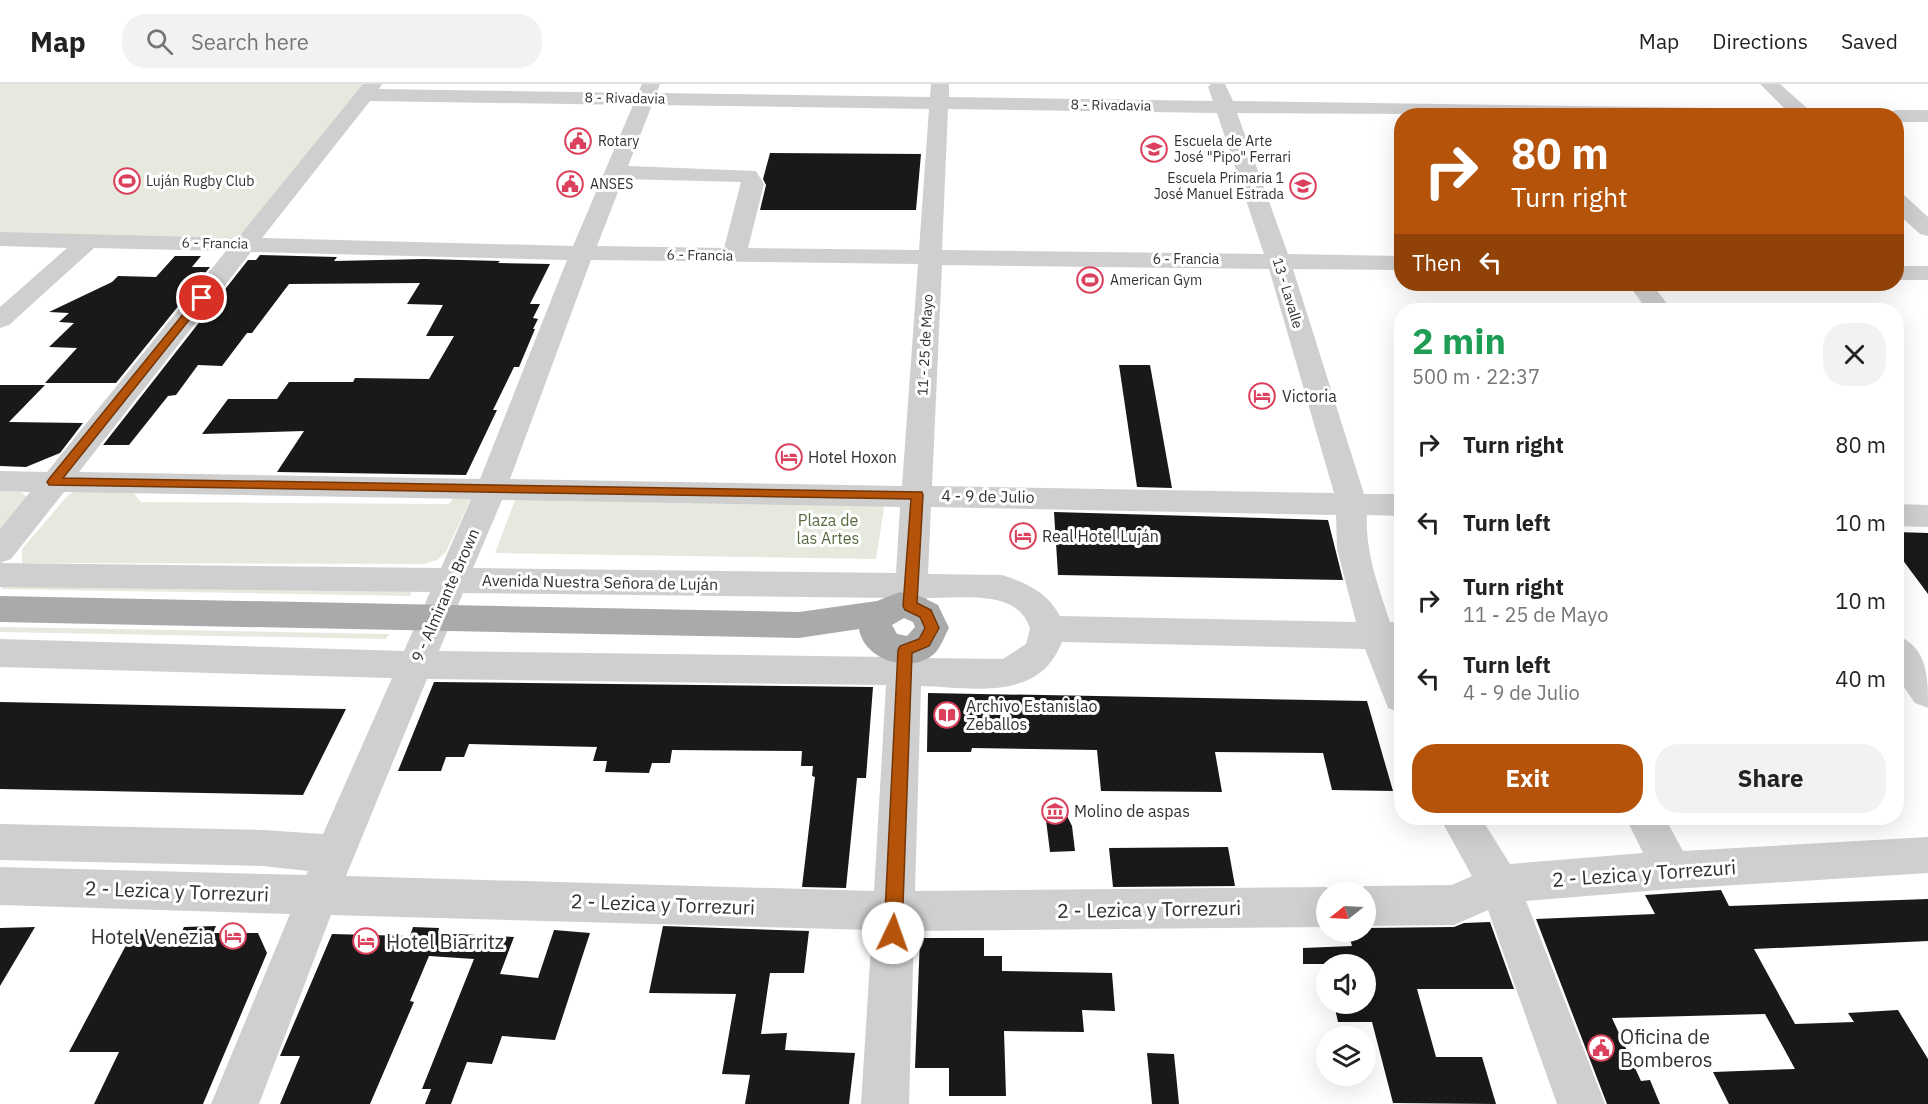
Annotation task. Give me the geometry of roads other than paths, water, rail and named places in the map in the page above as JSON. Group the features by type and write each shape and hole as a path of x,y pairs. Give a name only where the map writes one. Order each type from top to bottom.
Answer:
{"main road":[{"path":"0,609 904,628"}],"street":[{"path":"1769,84 1796,108"},
{"path":"6,536 53,482 369,89"},
{"name":"8 - Rivadavia","path":"369,89 1221,95 1437,108"},
{"name":"9 - Almirante Brown","path":"301,894 316,852 415,665 491,489 582,253 649,91"},
{"name":"11 - 25 de Mayo","path":"885,1104 904,628 917,495 939,93"},
{"path":"1505,93 1516,108"},
{"name":"13 - Lavalle","path":"1221,95 1278,260 1352,504 1349,520 1361,582 1390,635 1394,658"},
{"path":"1904,116 1928,117"},
{"path":"616,172 748,176 753,184 734,255"},
{"path":"1904,207 1928,229"},
{"name":"6 - Francia","path":"0,239 582,253 1394,263"},
{"path":"0,320 88,241"},
{"path":"1904,273 1928,273"},
{"name":"4 - 9 de Julio","path":"0,481 1394,505"},
{"path":"1904,515 1928,516"},
{"name":"Avenida Nuestra Señora de Luján","path":"0,575 451,581 904,628"},
{"path":"0,653 415,665 904,628 1025,608 1041,616 1047,629 1045,644 1037,657 1024,667 1006,674 904,628"},
{"path":"1047,629 1390,635"},
{"path":"1904,660 1928,693"},
{"path":"1464,825 1499,884 1581,1104"},
{"path":"1649,825 1672,870"},
{"path":"0,842 263,848 316,852"},
{"name":"2 - Lezica y Torrezuri","path":"1376,906 1454,905 1499,884 1672,870 1928,855"},
{"name":"2 - Lezica y Torrezuri","path":"0,886 894,911 1316,907"},
{"path":"235,1104 301,894"}],"place":[{"name":"Rotary","path":"578,141"},
{"name":"Escuela de Arte José \"Pipo\" Ferrari","path":"1154,149"},
{"name":"Luján Rugby Club","path":"127,181"},
{"name":"ANSES","path":"570,184"},
{"name":"Escuela Primaria 1 José Manuel Estrada","path":"1303,186"},
{"name":"American Gym","path":"1090,280"},
{"name":"Victoria","path":"1262,396"},
{"name":"Hotel Hoxon","path":"789,457"},
{"name":"Real Hotel Luján","path":"1023,536"},
{"name":"Archivo Estanislao Zeballos","path":"947,715"},
{"name":"Molino de aspas","path":"1055,811"},
{"name":"Hotel Venezia","path":"233,936"},
{"name":"Hotel Biarritz","path":"366,941"},
{"name":"Oficina de Bomberos","path":"1601,1048"}],"park label":[{"name":"Plaza de las Artes","path":"828,529"}]}
